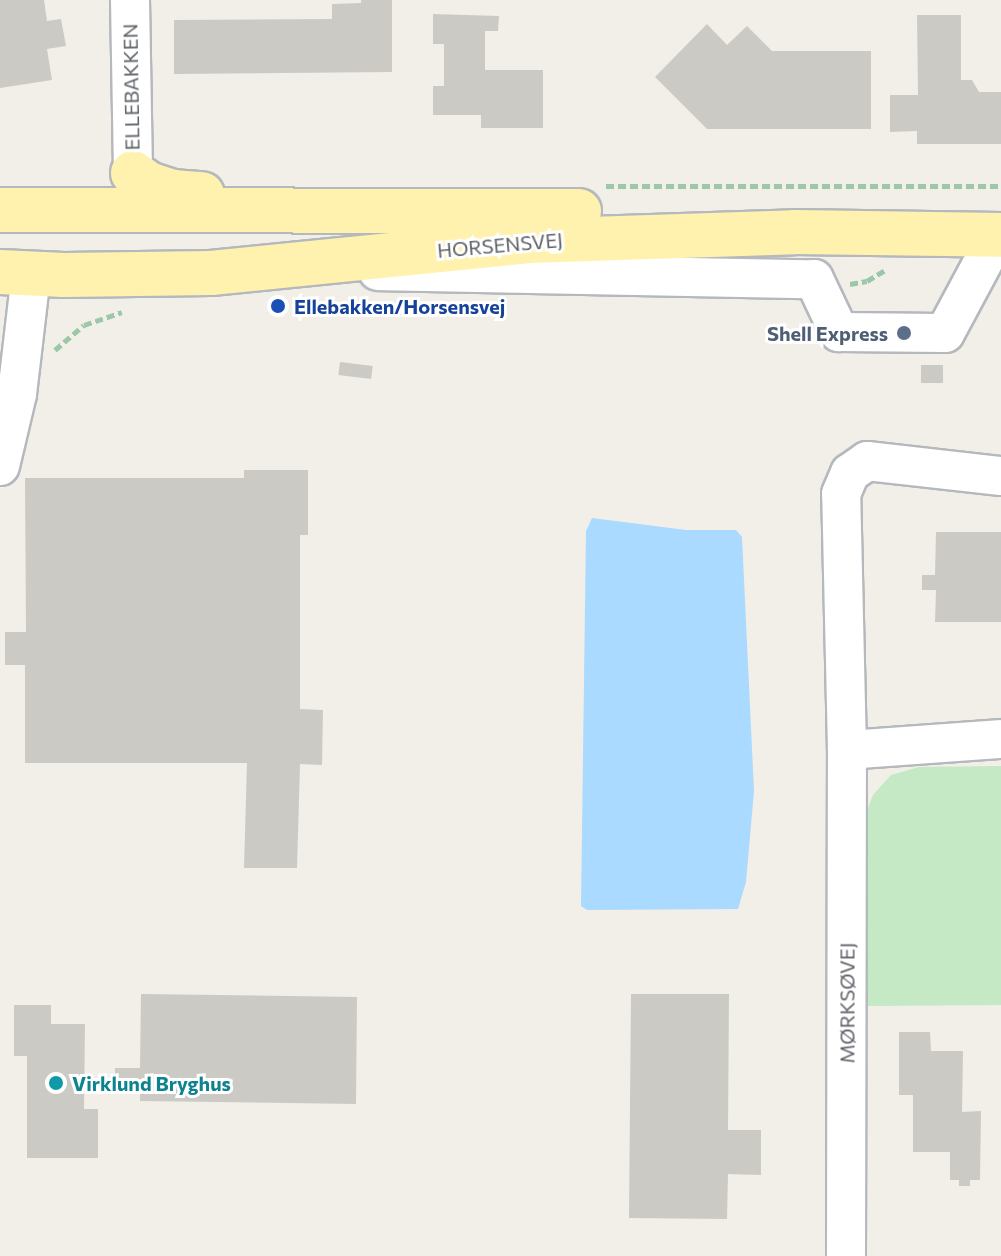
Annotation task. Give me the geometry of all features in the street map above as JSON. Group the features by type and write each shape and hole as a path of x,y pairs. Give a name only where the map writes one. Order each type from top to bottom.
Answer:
{"main road":[{"path":"133,173 148,184 172,192 244,196 310,212"},
{"name":"HORSENSVEJ","path":"0,210 310,212 1000,227"},
{"path":"10,265 128,239 258,227 310,212"},
{"name":"HORSENSVEJ","path":"10,265 211,273 529,241 1000,227"}],"street":[{"name":"ELLEBAKKEN","path":"130,0 133,173"},
{"path":"319,262 388,272 814,279 839,332 945,333 1000,227"},
{"path":"0,466 17,394 10,265"},
{"name":"MØRKSØVEJ","path":"846,1256 847,750 841,494 850,473 867,461 1001,476"},
{"path":"847,750 1001,739"}],"green space":[{"path":"1001,766 1001,1005 867,1006 866,813 873,795 891,775 919,767"}],"water":[{"path":"592,518 686,530 736,530 742,537 754,791 746,882 738,909 587,910 581,906 586,531"}],"building":[{"path":"0,0 44,0 47,21 61,19 66,46 47,49 52,80 0,88"},
{"path":"361,0 392,0 392,72 174,74 174,20 332,19 332,4 361,3"},
{"path":"433,14 499,16 498,31 485,31 485,70 543,70 543,128 481,128 481,115 433,115 433,86 444,86 444,44 433,44"},
{"path":"917,15 961,15 961,80 972,80 979,92 1001,92 1001,144 917,144 917,131 890,132 890,95 918,95"},
{"path":"707,24 727,45 747,26 772,51 871,51 871,129 707,129 655,77"},
{"path":"340,362 373,366 371,379 338,375"},
{"path":"921,365 943,365 943,383 921,383"},
{"path":"244,470 308,470 308,535 300,535 300,709 323,710 322,765 300,764 297,868 244,868 247,763 25,763 25,665 5,665 5,632 26,632 25,478 244,478"},
{"path":"936,532 1001,532 1001,622 935,622 936,590 922,590 922,575 935,575"},
{"path":"141,994 357,997 356,1104 140,1101 140,1080 115,1080 115,1068 140,1068"},
{"path":"631,994 729,994 728,1130 761,1130 761,1175 728,1174 727,1219 629,1218"},
{"name":"Virklund Bryghus","path":"14,1005 51,1005 51,1024 85,1024 84,1109 98,1109 98,1158 27,1158 27,1056 14,1056"},
{"path":"899,1032 930,1032 931,1051 963,1051 962,1112 981,1111 980,1180 970,1180 970,1186 959,1186 959,1180 950,1180 950,1152 913,1152 913,1095 899,1095"}],"place":[{"name":"Ellebakken/Horsensvej","path":"278,306"},
{"name":"Shell Express","path":"904,333"},
{"name":"Virklund Bryghus","path":"56,1083"}]}
